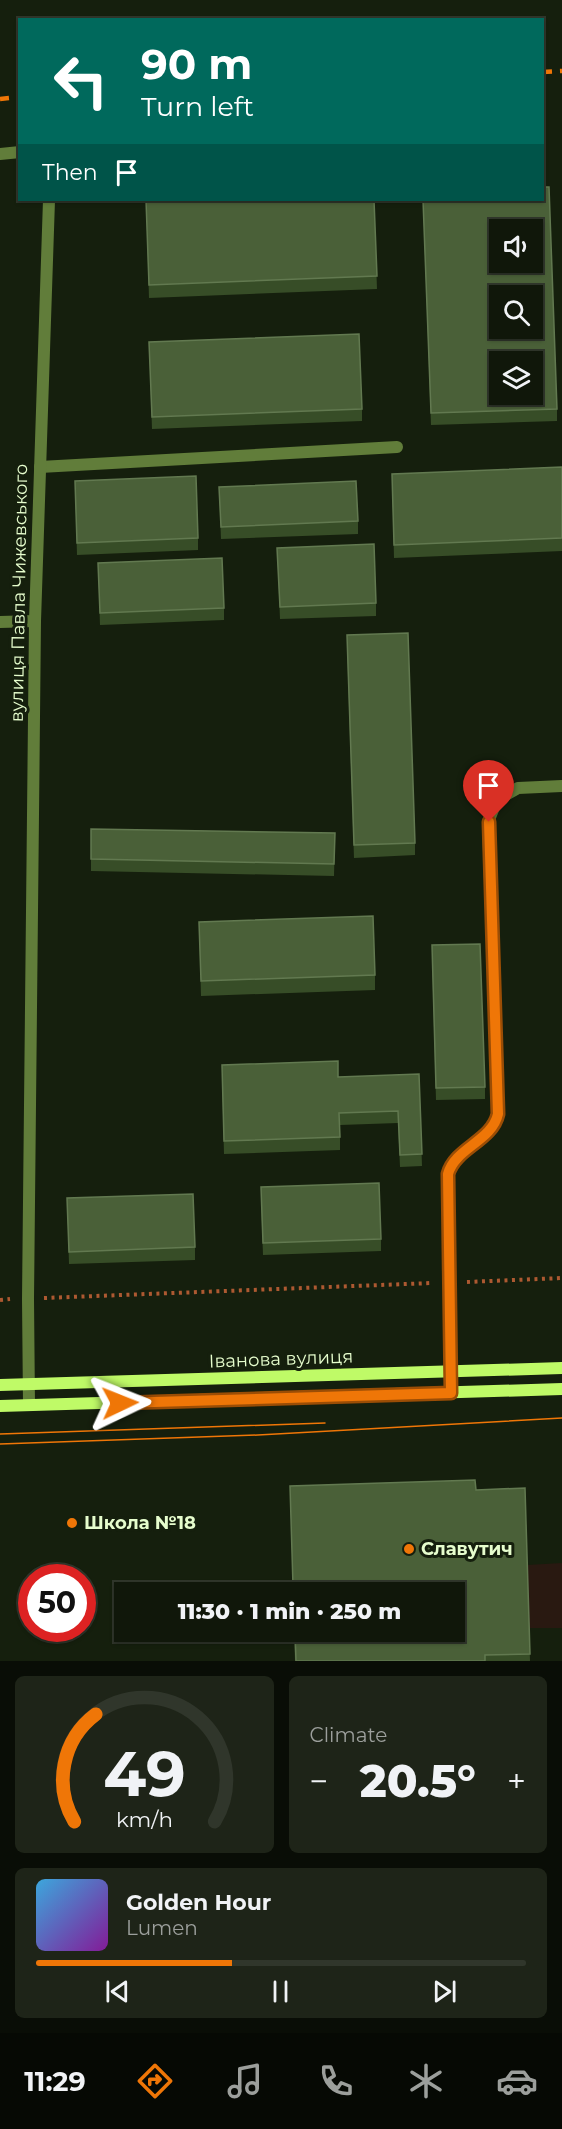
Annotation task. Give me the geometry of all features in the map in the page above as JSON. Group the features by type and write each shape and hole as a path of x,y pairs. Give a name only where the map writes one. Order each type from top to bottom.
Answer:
{"main road":[{"name":"Іванова вулиця","path":"0,1385 562,1368"},
{"path":"0,1406 562,1389"}],"street":[{"path":"0,154 18,152"},
{"name":"вулиця Павла Чижевського","path":"29,1405 28,1299 35,621 49,201"},
{"path":"40,467 397,447"},
{"path":"0,622 35,621"},
{"path":"451,1393 448,1174 450,1166 496,1123 498,1114 489,822 497,800 518,788 562,786"}],"path":[{"path":"0,1300 562,1278"}],"shaded area":[{"path":"562,1563 562,1628 526,1628 527,1565"}],"building":[{"path":"544,187 549,187 557,409 431,413 423,201 544,201"},
{"path":"146,201 374,201 377,276 149,285"},
{"path":"359,334 362,409 152,417 149,342"},
{"path":"562,467 562,538 394,545 392,474"},
{"path":"196,476 198,538 77,543 75,481"},
{"path":"356,481 358,521 221,527 219,487"},
{"path":"374,544 376,603 280,607 277,548"},
{"path":"222,558 224,608 100,613 98,563"},
{"path":"408,633 415,843 354,845 347,635"},
{"path":"91,829 335,833 334,864 91,859"},
{"path":"373,916 375,975 201,981 199,922"},
{"path":"480,944 485,1087 436,1088 432,945"},
{"path":"338,1061 338,1077 419,1074 422,1154 400,1155 398,1111 339,1113 340,1137 224,1141 222,1065"},
{"path":"379,1183 381,1239 263,1243 261,1187"},
{"path":"193,1194 195,1247 69,1252 67,1198"},
{"name":"Славутич","path":"475,1480 476,1490 525,1488 530,1654 485,1655 485,1661 296,1661 295,1642 465,1642 465,1582 293,1582 290,1486"}],"tram line":[{"path":"0,1444 258,1435 562,1418"},
{"path":"0,1434 325,1423"}],"railway":[{"path":"544,72 562,71"},
{"path":"0,99 18,97"}],"place":[{"name":"Школа №18","path":"72,1523"},
{"name":"Славутич","path":"409,1549"}],"route":[{"path":"120,1403 451,1393 448,1174 450,1166 491,1129 496,1123 498,1114 489,822"}]}
